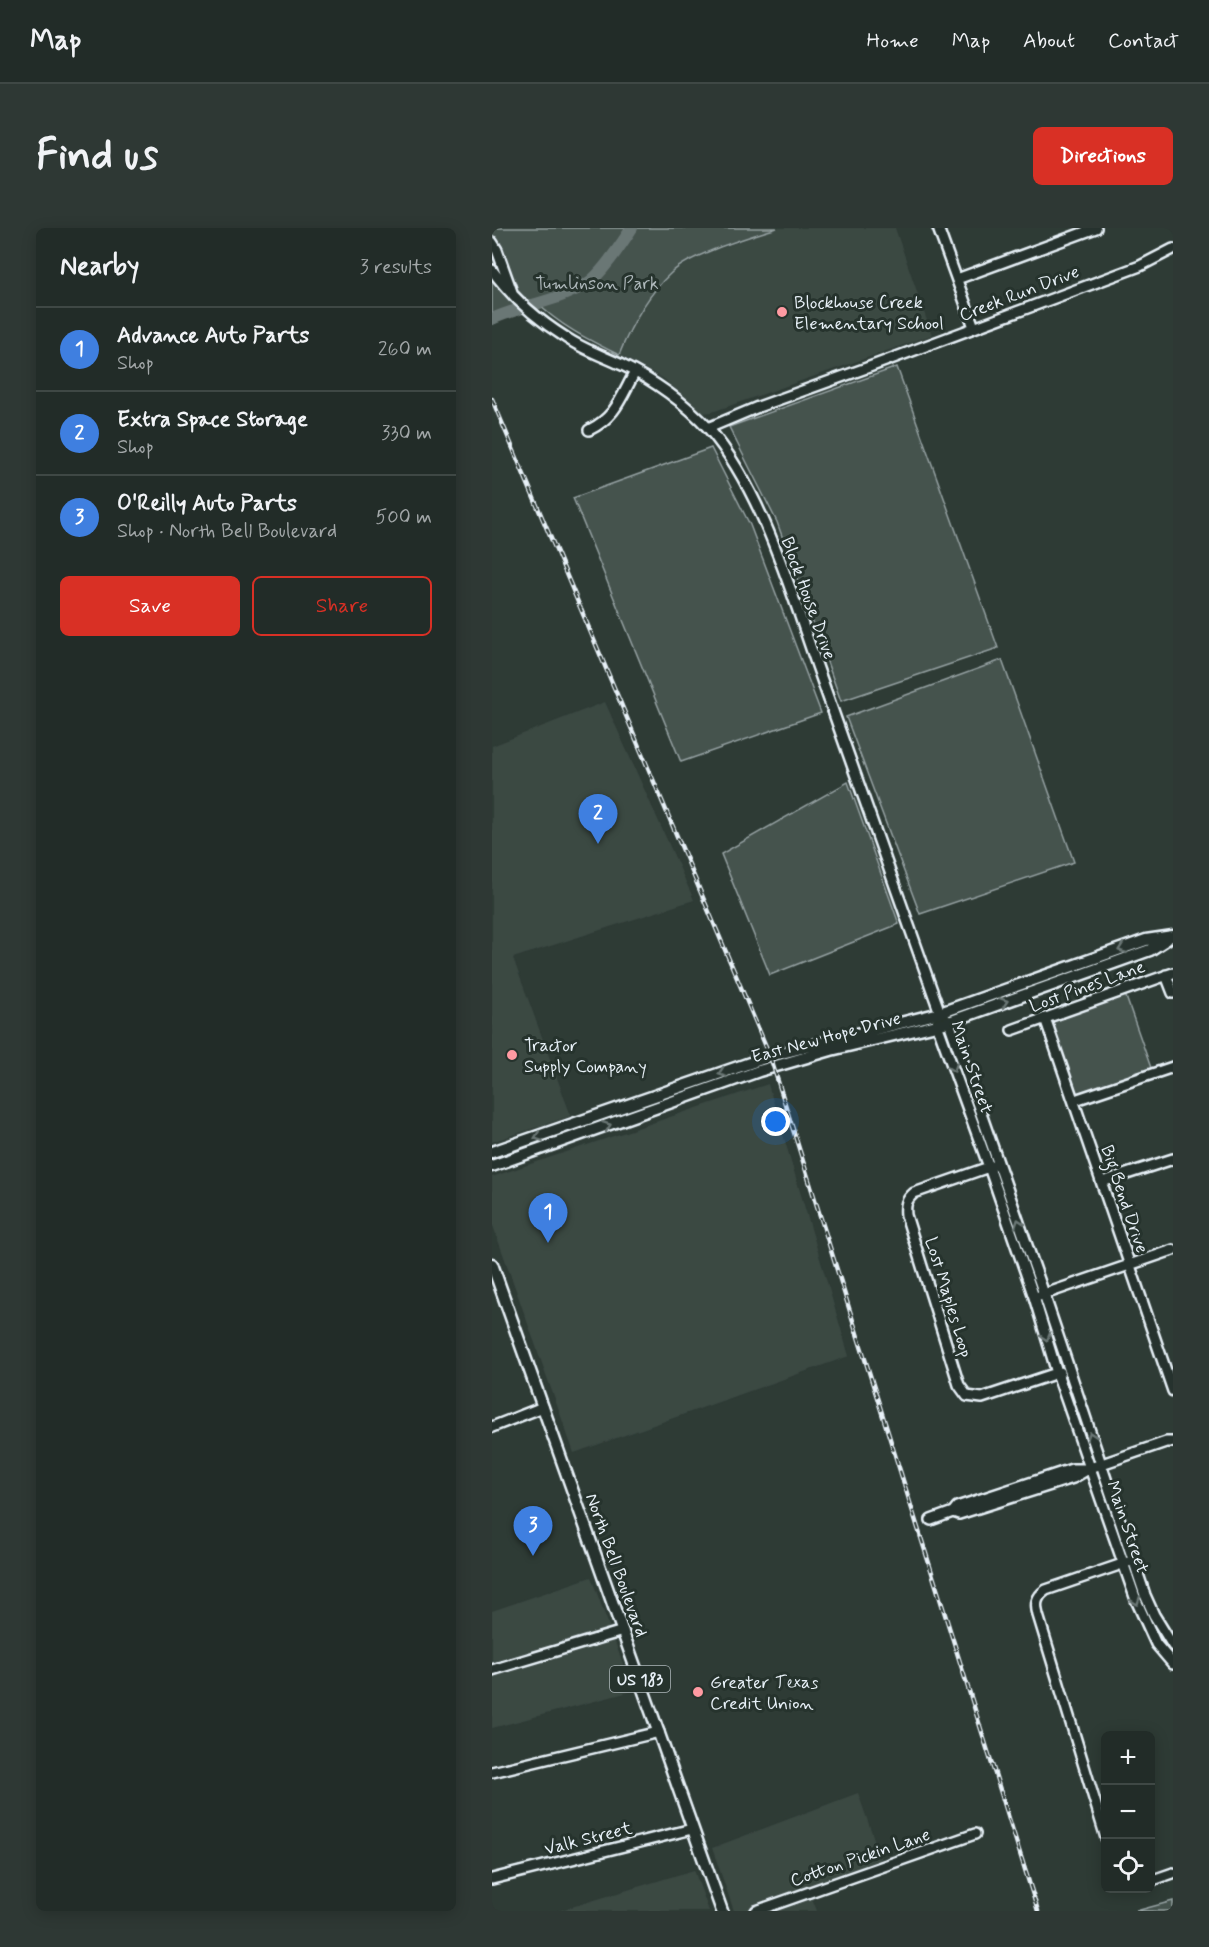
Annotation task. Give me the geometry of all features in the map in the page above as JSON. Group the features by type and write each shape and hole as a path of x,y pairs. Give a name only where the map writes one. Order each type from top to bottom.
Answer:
{"main road":[{"name":"East New Hope Drive","path":"492,1152 770,1056 940,1012 1146,940 1171,937"},
{"name":"East New Hope Drive","path":"492,1166 774,1066 949,1022 1150,950 1171,937"},
{"name":"North Bell Boulevard","path":"492,1264 722,1911"}],"street":[{"path":"938,228 974,327"},
{"path":"957,279 1095,228"},
{"name":"Block House Drive","path":"492,242 513,294"},
{"name":"Creek Run Drive","path":"708,428 758,407 1140,266 1173,249"},
{"name":"Block House Drive","path":"492,270 539,319 566,338 635,372 685,406 708,428 735,467 761,515 789,587 940,1012"},
{"path":"589,430 603,423 610,416 635,372"},
{"path":"1170,974 1173,993"},
{"name":"Lost Pines Lane","path":"1012,1030 1170,974"},
{"name":"Main Street","path":"940,1012 949,1022 1057,1373 1123,1563 1144,1620 1156,1644 1173,1664"},
{"name":"Main Street","path":"940,1012 937,1024 1044,1294 1154,1615 1173,1646"},
{"name":"Big Bend Drive","path":"1045,1018 1173,1391"},
{"path":"1075,1100 1173,1067"},
{"path":"1102,1182 1173,1159"},
{"name":"Lost Maples Loop","path":"994,1166 914,1193 906,1202 905,1208 959,1385 968,1396 982,1398 1068,1369"},
{"path":"1034,1297 1173,1250"},
{"path":"492,1427 543,1407"},
{"path":"931,1520 953,1512 959,1514 1062,1481 1090,1468 1169,1442 1173,1434"},
{"path":"1101,1822 1036,1603 1040,1594 1046,1590 1134,1560"},
{"path":"492,1670 623,1631"},
{"path":"492,1772 659,1732"},
{"name":"Valk Street","path":"492,1878 692,1829"},
{"name":"Cotton Pickin Lane","path":"756,1911 975,1834"},
{"path":"1155,1879 1173,1873"}],"shaded area":[{"name":"Blockhouse Creek Elementary School","path":"777,228 895,228 932,335 712,412 703,413 664,379 619,355 631,327 651,296 672,272 701,255"},
{"path":"605,702 694,900 513,958 571,1116 492,1142 492,746"},
{"path":"768,1084 849,1356 574,1453 492,1223 492,1177"},
{"path":"591,1577 633,1691 492,1728 492,1611"},
{"path":"858,1793 881,1859 808,1888 817,1911 734,1911 712,1848"},
{"path":"694,1870 709,1911 558,1911"}],"green space":[{"name":"Tumlinson Park","path":"492,228 777,228 706,253 671,273 640,311 619,355 565,325 536,302 492,319"},
{"path":"897,367 998,648 841,701 777,522 729,427"},
{"path":"711,448 750,525 821,713 681,762 573,498"},
{"path":"1002,660 1074,862 920,914 846,717"},
{"path":"848,782 899,924 770,975 721,854"},
{"path":"1125,994 1151,1068 1077,1094 1051,1021"},
{"path":"1173,1901 1173,1911 1136,1911"}],"waterway":[{"path":"492,319 553,299 588,283 606,265 632,228"}],"railway":[{"path":"492,399 770,1056 1038,1911"}],"place":[{"name":"Blockhouse Creek Elementary School","path":"782,312"},
{"name":"Extra Space Storage","path":"598,844"},
{"name":"Tractor Supply Company","path":"512,1055"},
{"name":"Advance Auto Parts","path":"548,1243"},
{"name":"O'Reilly Auto Parts","path":"533,1556"},
{"name":"Greater Texas Credit Union","path":"698,1692"}]}
